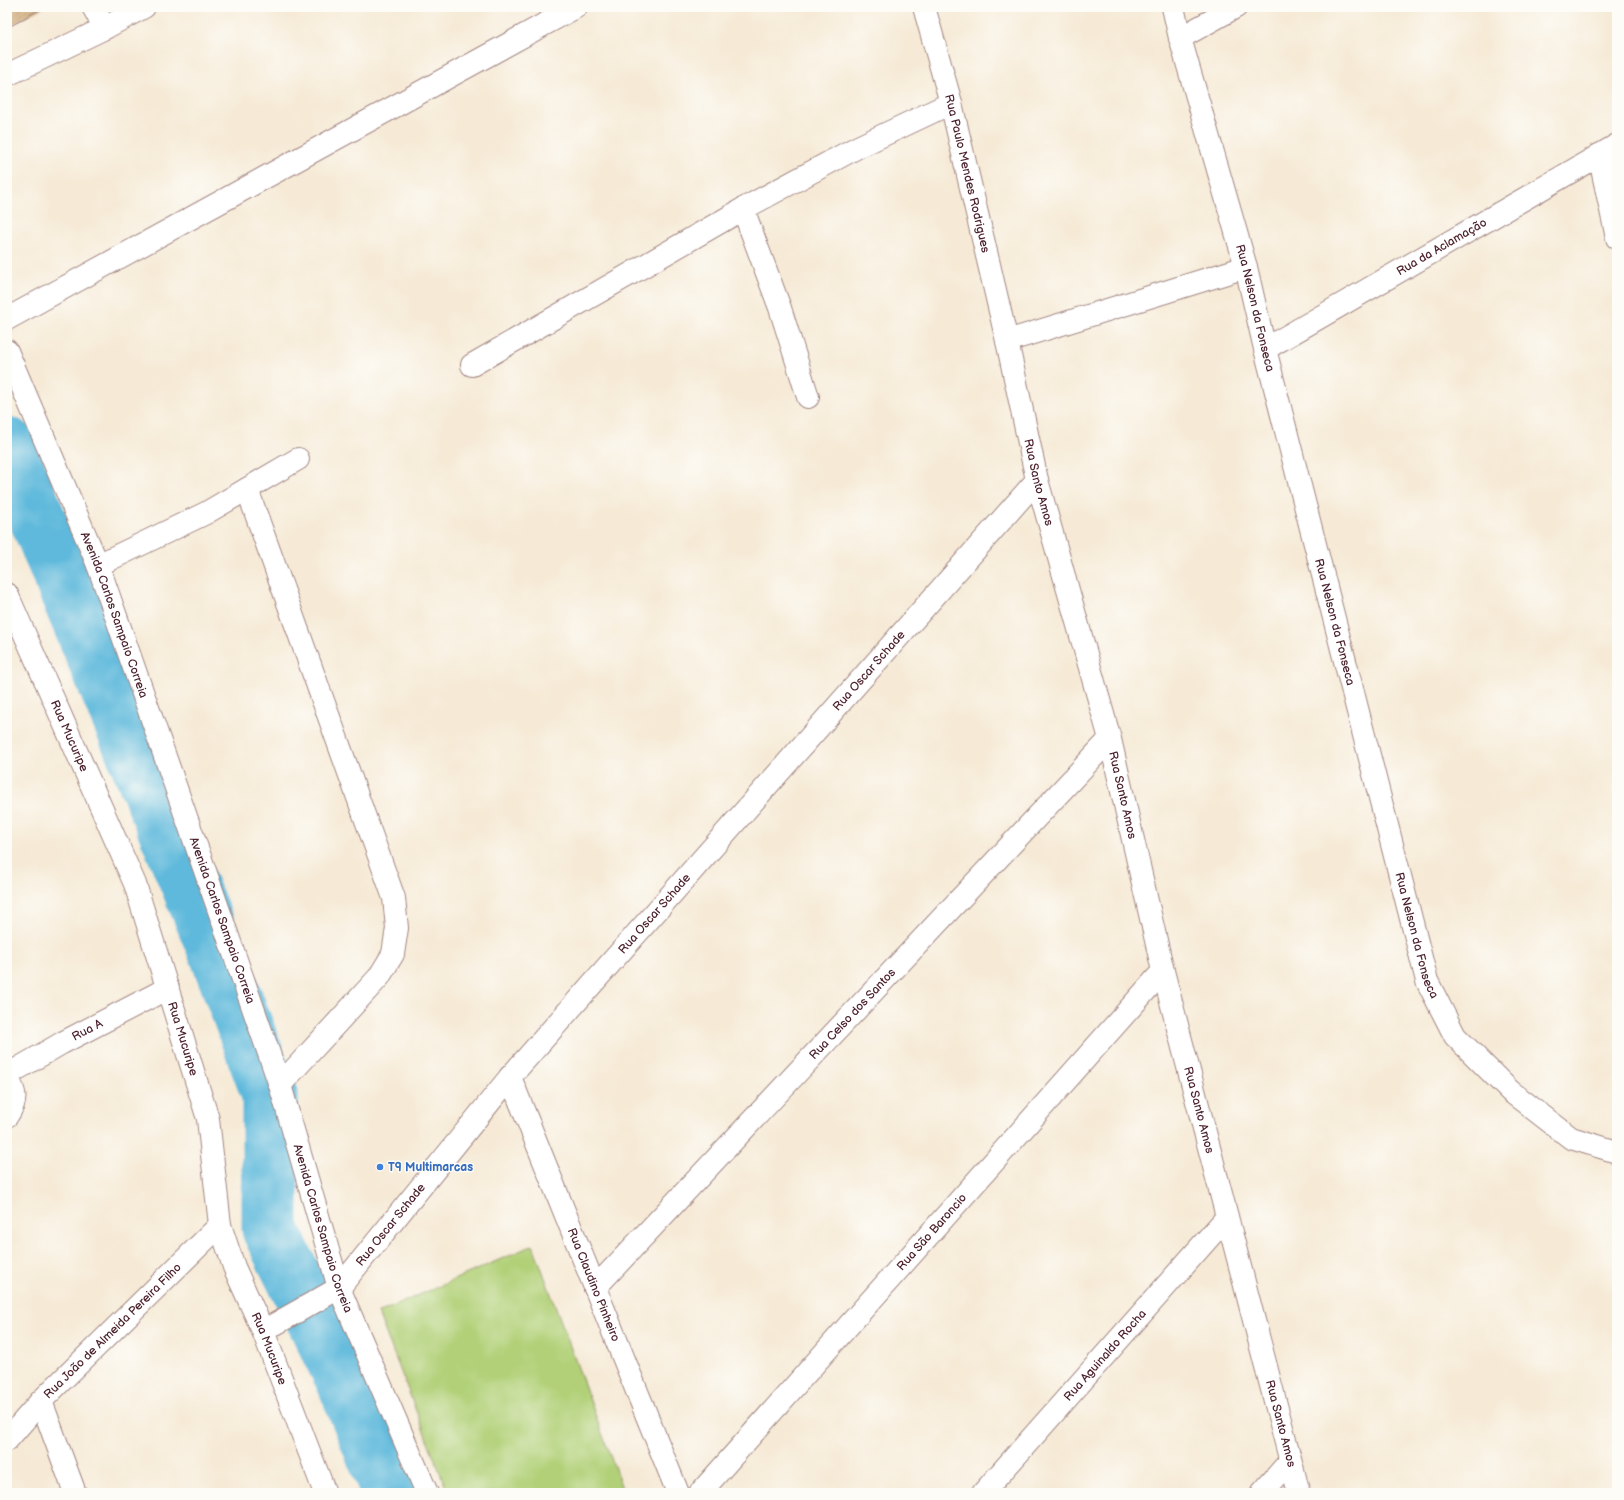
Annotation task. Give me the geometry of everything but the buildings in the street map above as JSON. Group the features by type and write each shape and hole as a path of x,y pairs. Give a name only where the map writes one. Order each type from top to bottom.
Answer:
{"street":[{"path":"93,7 104,28"},
{"path":"7,74 104,28 144,7"},
{"path":"7,318 576,7"},
{"name":"Rua Paulo Mendes Rodrigues","path":"924,7 951,104 1007,341"},
{"name":"Rua Nelson da Fonseca","path":"1173,7 1180,38 1246,267 1427,981 1455,1036 1510,1091 1571,1138 1617,1152"},
{"path":"1180,38 1236,7"},
{"path":"472,365 743,209 856,148 951,104"},
{"path":"1608,150 1617,238"},
{"name":"Rua da Aclamação","path":"1266,349 1608,150"},
{"path":"743,209 780,308 808,397"},
{"path":"1007,341 1246,267"},
{"name":"Rua Santo Amos","path":"1007,341 1037,480 1110,739 1163,971 1299,1493"},
{"name":"Avenida Carlos Sampaio Correia","path":"7,351 98,565 280,1085 330,1293 427,1493"},
{"path":"98,565 206,513 298,459"},
{"name":"Rua Oscar Schade","path":"263,1331 330,1293 510,1077 1037,480"},
{"path":"247,489 394,898 397,928 393,954 379,977 280,1085"},
{"name":"Rua Mucuripe","path":"7,594 12,619 135,884 208,1119 220,1225 234,1267 263,1331 325,1493"},
{"name":"Rua Celso dos Santos","path":"595,1288 1110,739"},
{"name":"Rua São Baroncio","path":"700,1493 1163,971"},
{"name":"Rua A","path":"7,1075 62,1043 168,988"},
{"path":"7,1075 14,1089 15,1098 14,1106 7,1116"},
{"name":"Rua Claudino Pinheiro","path":"510,1077 678,1493"},
{"name":"Rua Aguinaldo Rocha","path":"983,1493 1227,1217"},
{"name":"Rua João de Almeida Pereira Filho","path":"7,1440 41,1401 220,1225"},
{"path":"41,1401 75,1493"},
{"path":"1262,1493 1290,1461"}],"green space":[{"path":"533,1245 624,1493 448,1493 378,1313"}],"waterway":[{"path":"7,445 219,957 270,1095 270,1229 346,1384 390,1493"}],"place":[{"name":"T9 Multimarcas","path":"380,1167"}]}
